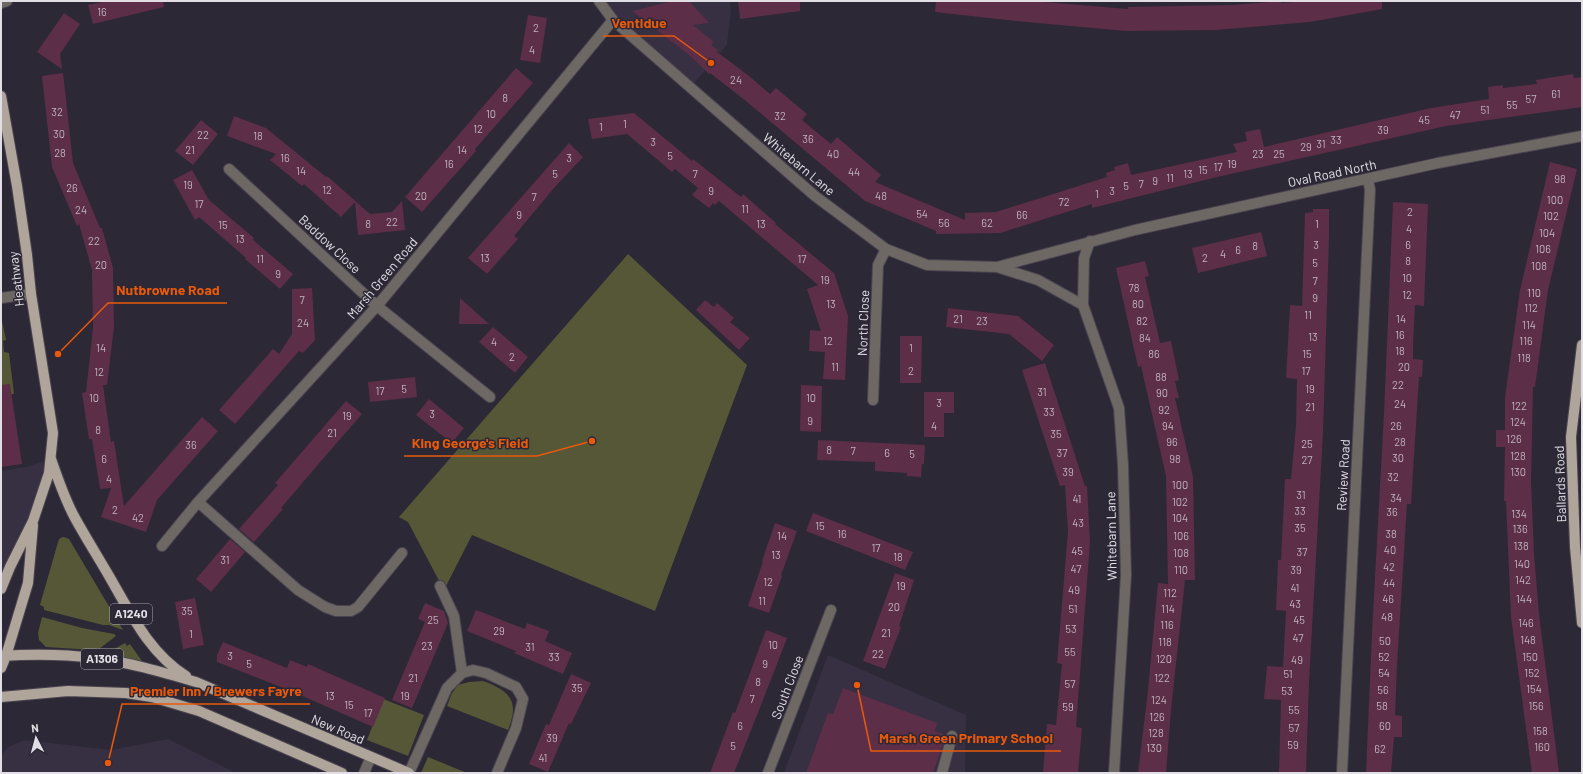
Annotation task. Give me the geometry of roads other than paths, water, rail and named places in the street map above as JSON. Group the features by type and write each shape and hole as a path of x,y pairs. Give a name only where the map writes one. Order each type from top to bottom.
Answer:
{"main road":[{"name":"Heathway","path":"1,96 17,186 31,294 52,419 53,434 51,459 47,479 33,521 10,567 1,589"},
{"name":"Ballards Road","path":"1582,345 1571,437 1575,546 1582,623"},
{"name":"Heathway","path":"51,459 63,492 75,518 147,639 166,662 196,682"},
{"name":"Heathway","path":"1,668 28,584 33,521"},
{"name":"New Road","path":"4,656 54,655 94,658 143,667 196,682 409,773"},
{"path":"1,697 68,691 120,693 152,697 199,710 342,773"}],"street":[{"path":"1,3 7,1"},
{"name":"Whitebarn Lane","path":"599,1 612,20 815,196 886,249 927,265 997,267 1038,280 1083,305"},
{"name":"Marsh Green Road","path":"162,546 198,502 377,306 612,20"},
{"name":"Oval Road North","path":"1090,241 1454,160 1582,136"},
{"name":"Baddow Close","path":"229,168 377,306 490,397"},
{"name":"Review Road","path":"1342,773 1370,190 1368,179"},
{"name":"Whitebarn Lane","path":"997,267 1090,241"},
{"name":"Whitebarn Lane","path":"1090,241 1084,258 1083,305 1119,408 1123,465 1126,575 1114,773"},
{"name":"North Close","path":"873,400 878,265 886,249"},
{"path":"1,298 31,294"},
{"path":"198,502 298,590 325,607 336,611 351,611 358,607 402,553"},
{"path":"440,586 454,616 462,673 473,670 486,674 516,687 524,699 516,728 497,773"},
{"name":"South Close","path":"768,773 831,610"},
{"name":"New Road","path":"409,773 447,688 462,673"},
{"path":"942,773 952,736"},
{"path":"364,773 371,757"}],"place":[{"name":"Ventidue","path":"711,63"},
{"name":"Nutbrowne Road","path":"58,354"},
{"name":"King George's Field","path":"592,441"},
{"name":"Marsh Green Primary School","path":"857,685"},
{"name":"Premier Inn / Brewers Fayre","path":"108,763"}]}
